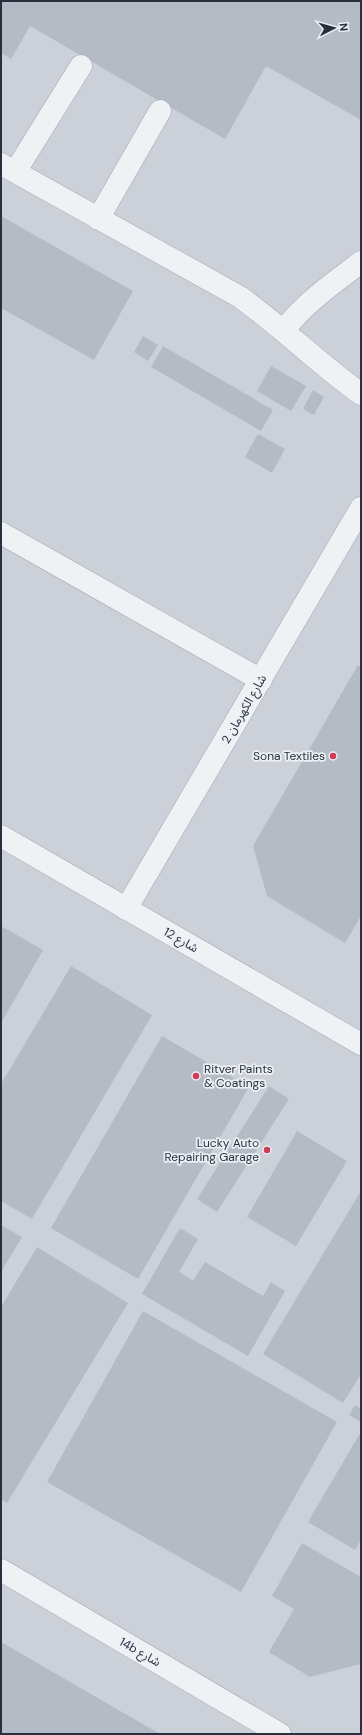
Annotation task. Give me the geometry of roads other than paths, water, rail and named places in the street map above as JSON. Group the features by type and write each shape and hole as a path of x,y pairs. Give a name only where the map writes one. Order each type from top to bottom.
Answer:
{"street":[{"path":"81,66 8,168 240,297 283,331 336,377 361,394"},
{"path":"98,219 160,111"},
{"path":"283,331 298,312 315,296 361,262"},
{"name":"شارع الكهرمان 2","path":"126,909 361,508"},
{"path":"1,533 261,680"},
{"name":"شارع 12","path":"1,836 361,1044"},
{"name":"14b شارع","path":"1,1570 280,1734"}],"place":[{"name":"Sona Textiles","path":"333,756"},
{"name":"Ritver Paints & Coatings","path":"196,1076"},
{"name":"Lucky Auto Repairing Garage","path":"267,1150"}]}
